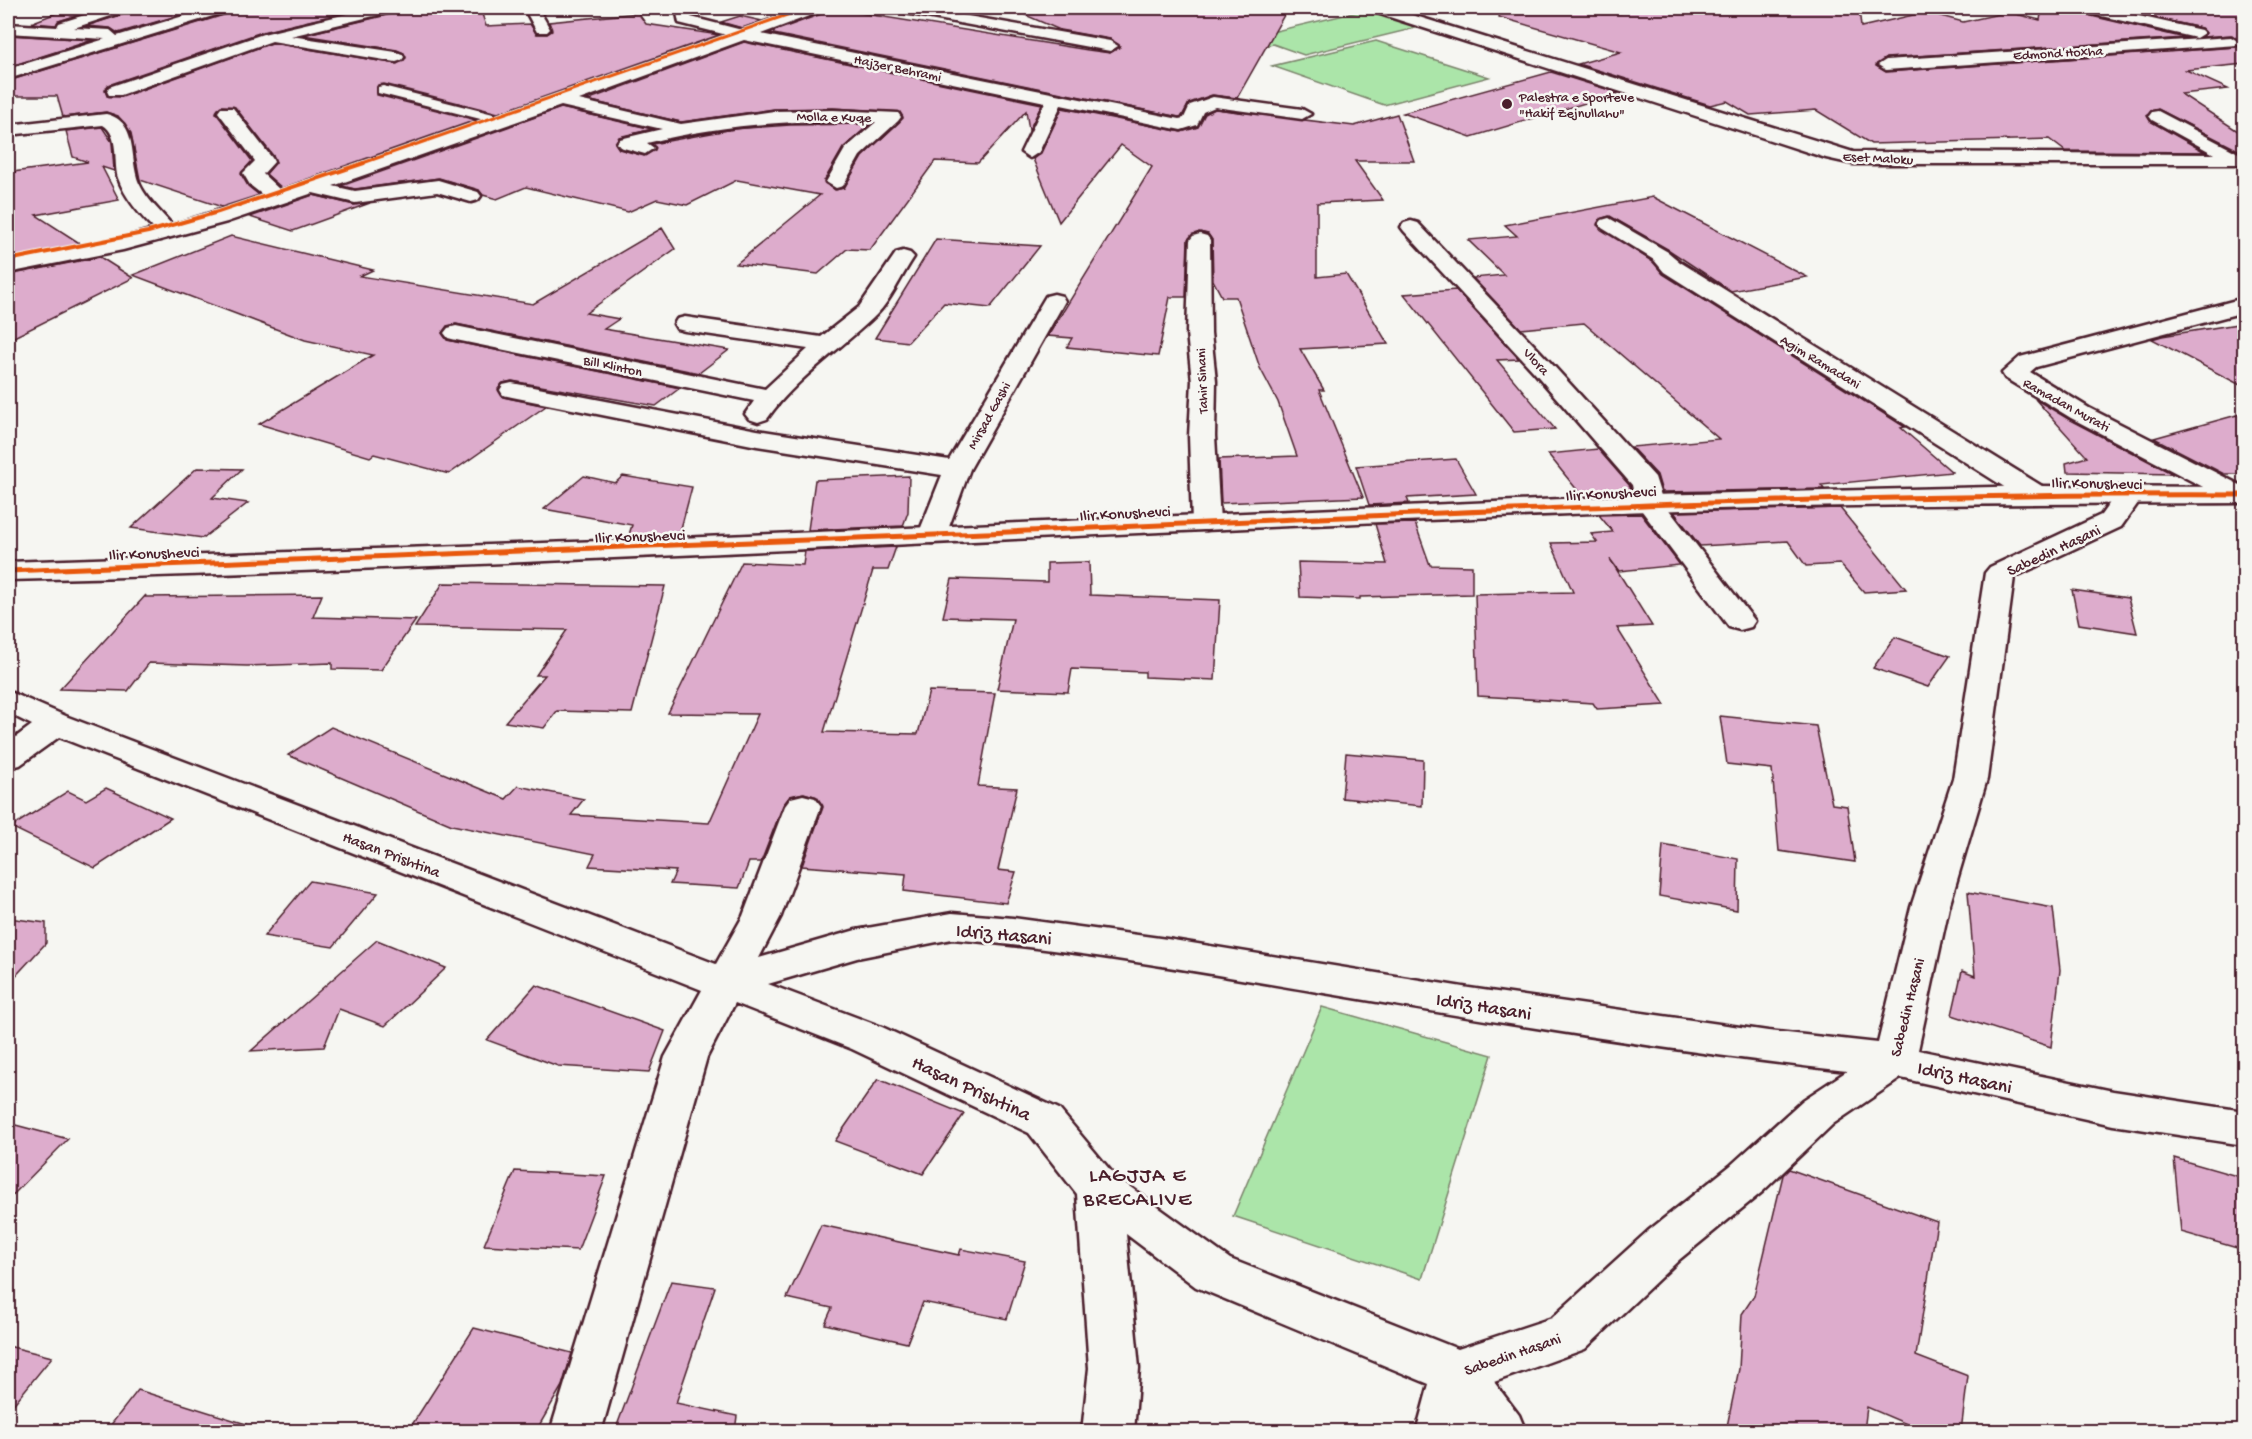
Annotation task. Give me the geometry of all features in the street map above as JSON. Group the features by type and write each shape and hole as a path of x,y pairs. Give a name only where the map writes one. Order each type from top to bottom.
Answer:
{"street":[{"path":"51,30 121,8"},
{"path":"8,74 224,8"},
{"path":"115,91 268,37 389,8"},
{"path":"531,8 542,29"},
{"name":"Hajzer Behrami","path":"683,8 684,20 740,34 1182,125 1191,121 1196,109 1213,102 1302,114"},
{"path":"8,267 104,249 278,198 504,121 817,8"},
{"path":"900,8 1110,46"},
{"name":"Eset Maloku","path":"1376,8 1833,154 1853,158 2238,160 2158,116"},
{"path":"2094,8 2238,43"},
{"path":"173,25 209,30"},
{"path":"2186,31 2215,26"},
{"path":"8,28 128,37"},
{"path":"233,32 396,57"},
{"name":"Edmond Hoxha","path":"1886,65 2238,43"},
{"path":"279,56 309,45"},
{"path":"1030,152 1055,99"},
{"name":"Molla e Kuqe","path":"562,100 666,126 689,127"},
{"path":"1111,132 1113,110"},
{"path":"227,112 265,162 253,173 257,181 278,198"},
{"name":"Molla e Kuqe","path":"645,148 626,143 689,127 768,117 820,115 892,117 852,153 836,182"},
{"path":"8,130 106,119 116,123 121,131 127,179 143,204 168,232"},
{"path":"313,186 355,197 438,186 471,196"},
{"name":"Agim Ramadani","path":"1609,224 1661,256 1672,267 1752,319 2035,494"},
{"name":"Vlora","path":"1411,227 1542,367 1645,483 1650,503"},
{"name":"Tahir Sinani","path":"1200,240 1199,333 1204,381 1202,436 1206,522"},
{"path":"757,438 753,422 771,397 826,345 867,312 903,257"},
{"name":"Mirsad Gashi","path":"932,535 957,469 1054,301"},
{"name":"Ramadan Murati","path":"2242,495 2080,413 2013,373 2028,362 2244,305"},
{"path":"685,324 826,345"},
{"name":"Bill Klinton","path":"456,333 771,397"},
{"path":"512,390 757,438 957,469"},
{"name":"Ilir Konushevci","path":"8,571 657,548 1206,522 1504,512 1650,503 2035,494 2242,495"},
{"name":"Sabedin Hasani","path":"1457,1372 1568,1334 1664,1245 1746,1179 1818,1112 1895,1061 1930,907 1970,779 2000,573 2111,521 2129,496"},
{"name":"Ilir Konushevci","path":"1650,503 1740,621"},
{"name":"Hasan Prishtina","path":"8,701 56,724 867,1038 1044,1121 1100,1189"},
{"path":"8,758 56,724"},
{"path":"575,1431 687,1057 762,916 803,806"},
{"name":"Idriz Hasani","path":"727,982 856,944 952,926 1013,931 1156,951 1470,1003 1768,1047 1895,1061 2113,1108 2244,1128"},
{"path":"1100,1189 1114,1368 1107,1431"},
{"name":"Sabedin Hasani","path":"1100,1189 1213,1273 1457,1372 1502,1431"},
{"name":"Sabedin Hasani","path":"1441,1431 1457,1372"}],"lane":[{"path":"383,90 504,121"}],"green space":[{"path":"1053,8 1136,8 1162,16 1254,24 1276,31 1370,9 1424,26 1304,55 1273,44 1207,60 1105,28"},
{"path":"1376,41 1489,77 1384,105 1272,66"},
{"path":"1322,1007 1492,1055 1422,1279 1233,1216"}],"building":[{"path":"69,8 101,8 58,21 56,25 31,23"},
{"path":"130,8 204,8 118,33 110,28 86,26 127,13"},
{"path":"233,8 364,8 262,32 108,85 105,90 107,96 122,97 272,43 397,64 406,58 404,53 397,50 303,35 395,13 398,8 442,8 444,10 480,8 486,26 530,24 537,34 547,34 552,31 549,22 638,13 646,24 719,35 498,113 384,84 378,85 377,95 476,120 282,188 266,174 276,162 274,157 235,107 221,106 216,113 252,161 241,174 248,186 259,195 222,207 140,180 131,133 118,116 106,112 63,117 57,96 8,96 8,81 230,13"},
{"path":"1009,8 1288,8 1237,98 1212,95 1189,103 1182,116 1179,117 769,33 835,9 1110,53 1120,47 1110,39 1060,30"},
{"path":"1500,8 1600,8 1603,14 1621,13 1625,8 1859,8 1861,27 1926,12 1963,22 2008,12 2040,20 2042,8 2076,8 2079,13 2185,38 1886,58 1876,66 1886,72 2237,47 2241,42 2232,35 2202,37 2206,33 2201,28 2111,8 2244,8 2244,64 2186,70 2228,89 2181,94 2244,135 2244,153 2158,109 2147,115 2150,121 2205,152 2065,151 2049,139 1871,144 1816,110 1750,115 1727,101 1710,105 1578,64 1621,52 1499,17"},
{"path":"740,16 762,21 742,28 721,22"},
{"path":"8,35 93,40 8,67"},
{"path":"744,42 1042,104 1029,130 1026,111 978,163 935,161 870,250 847,249 818,274 736,264 820,195 737,180 687,205 657,199 628,212 526,187 497,199 483,195 479,190 439,178 355,189 341,186 561,108 652,129 619,137 615,143 619,149 644,156 655,150 652,144 733,129 790,125 870,124 843,148 824,181 835,190 844,188 862,157 903,118 900,112 833,108 774,109 681,122 587,100"},
{"name":"Palestra e Sporteve \"Hakif Zejnullahu\"","path":"1551,72 1619,93 1471,137 1403,113"},
{"path":"1062,108 1181,132 1198,127 1205,114 1215,109 1354,126 1397,114 1414,161 1355,161 1383,200 1317,203 1317,277 1346,274 1388,344 1300,349 1324,390 1319,390 1363,497 1221,503 1219,459 1297,456 1278,402 1260,368 1236,297 1222,297 1213,280 1212,240 1208,234 1199,232 1188,239 1186,297 1170,297 1158,356 1067,347 1072,338 1048,336 1152,167 1121,145 1059,222 1033,159 1041,153"},
{"path":"102,127 112,142 114,171 102,167 119,200 36,215 81,244 8,259 8,196 10,198 13,172 88,162 73,157 66,131"},
{"path":"313,195 354,205 370,203 293,231 250,217"},
{"path":"1653,197 1807,277 1731,291 1669,250 1610,216 1600,219 1597,225 1653,262 1663,274 1905,427 1901,428 1952,472 1821,485 1824,489 1662,492 1657,475 1631,447 1719,439 1584,323 1521,329 1473,278 1504,275 1468,240 1517,236 1505,225"},
{"path":"662,228 675,249 586,313 619,319 604,329 729,350 699,373 456,324 447,326 442,333 447,340 680,388 656,406 512,381 503,383 498,389 503,397 546,406 449,474 374,454 370,457 259,424 373,355 305,340 133,275 231,236 373,270 360,276 533,304"},
{"path":"936,239 1040,246 990,308 944,303 908,342 875,338"},
{"path":"100,257 133,278 8,340 8,275"},
{"path":"1456,290 1519,359 1497,360 1555,429 1514,432 1404,294"},
{"path":"2244,323 2244,387 2152,339 2162,336"},
{"path":"2035,399 2173,474 2067,472 2066,463 2087,457"},
{"path":"2244,413 2244,474 2224,474 2154,438"},
{"path":"1598,449 1630,486 1632,494 1582,496 1548,454"},
{"path":"1456,459 1476,494 1407,498 1409,503 1369,505 1356,466"},
{"path":"197,468 242,469 212,498 248,503 203,538 131,528"},
{"path":"584,476 615,483 623,476 692,487 679,536 628,538 632,525 544,509"},
{"path":"909,476 908,512 903,526 808,530 815,480"},
{"path":"1840,508 1906,589 1864,592 1840,564 1806,566 1788,541 1700,546 1674,512"},
{"path":"1641,514 1680,565 1619,571 1610,559 1652,626 1617,628 1665,705 1597,709 1593,703 1478,696 1475,594 1573,592 1551,543 1597,542 1591,534 1613,532 1599,515"},
{"path":"1415,523 1430,565 1472,566 1472,594 1360,597 1360,599 1300,597 1298,562 1387,564 1375,524"},
{"path":"896,547 888,570 873,570 824,732 918,734 929,691 995,693 978,786 1017,788 998,870 1016,872 1006,903 904,891 906,874 802,866 823,807 817,797 804,793 790,796 783,805 761,862 749,862 739,888 670,884 676,871 589,866 595,854 452,825 288,755 331,727 506,799 518,786 584,799 571,815 709,823 758,714 668,713 742,562 803,565 805,551"},
{"path":"1089,562 1090,595 1220,600 1215,680 1145,677 1145,672 1072,669 1068,692 997,689 1013,619 943,617 952,579 1047,582 1047,563"},
{"path":"443,583 665,586 632,713 557,711 544,728 505,722 545,675 536,675 567,630 415,627"},
{"path":"2072,590 2128,598 2137,633 2079,624"},
{"path":"146,595 145,597 322,595 313,617 416,620 381,670 332,669 332,663 247,666 149,663 128,691 60,689"},
{"path":"1895,637 1950,656 1928,687 1873,668"},
{"path":"1720,716 1816,726 1832,804 1847,806 1855,862 1779,851 1772,769 1727,764"},
{"path":"1346,753 1423,760 1422,806 1342,798"},
{"path":"106,788 171,818 95,868 11,827 68,791 86,800"},
{"path":"1663,845 1738,859 1737,910 1659,896"},
{"path":"310,881 378,893 333,947 264,936"},
{"path":"1968,892 2053,908 2060,970 2051,1047 1952,1015 1962,971 1975,976"},
{"path":"8,918 46,923 46,943 8,984"},
{"path":"377,940 446,968 385,1026 339,1009 324,1047 251,1051"},
{"path":"536,985 665,1031 649,1072 558,1066 487,1040"},
{"path":"878,1079 964,1114 923,1174 835,1141"},
{"path":"8,1123 68,1139 8,1200"},
{"path":"2174,1158 2244,1178 2244,1250 2181,1232"},
{"path":"1789,1169 1937,1222 1916,1356 1968,1376 1961,1431 1923,1431 1867,1407 1864,1431 1726,1431 1739,1369 1742,1314 1754,1296 1783,1175"},
{"path":"515,1171 606,1176 578,1250 484,1245"},
{"path":"821,1225 959,1255 961,1249 1025,1261 1007,1319 923,1302 907,1343 825,1324 832,1308 787,1298"},
{"path":"671,1281 715,1287 676,1403 737,1416 735,1431 615,1431"},
{"path":"474,1328 572,1353 562,1386 536,1431 408,1431"},
{"path":"8,1346 52,1357 8,1411"},
{"path":"138,1390 246,1424 244,1431 106,1431"}],"cycle path":[{"path":"8,260 148,232 218,212 458,131 807,8"},
{"path":"8,571 657,548 1650,503 2035,494 2244,495"}],"place":[{"name":"Palestra e Sporteve \"Hakif Zejnullahu\"","path":"1507,104"}],"district":[{"name":"LAGJJA E BRECALIVE","path":"1138,1186"}]}
